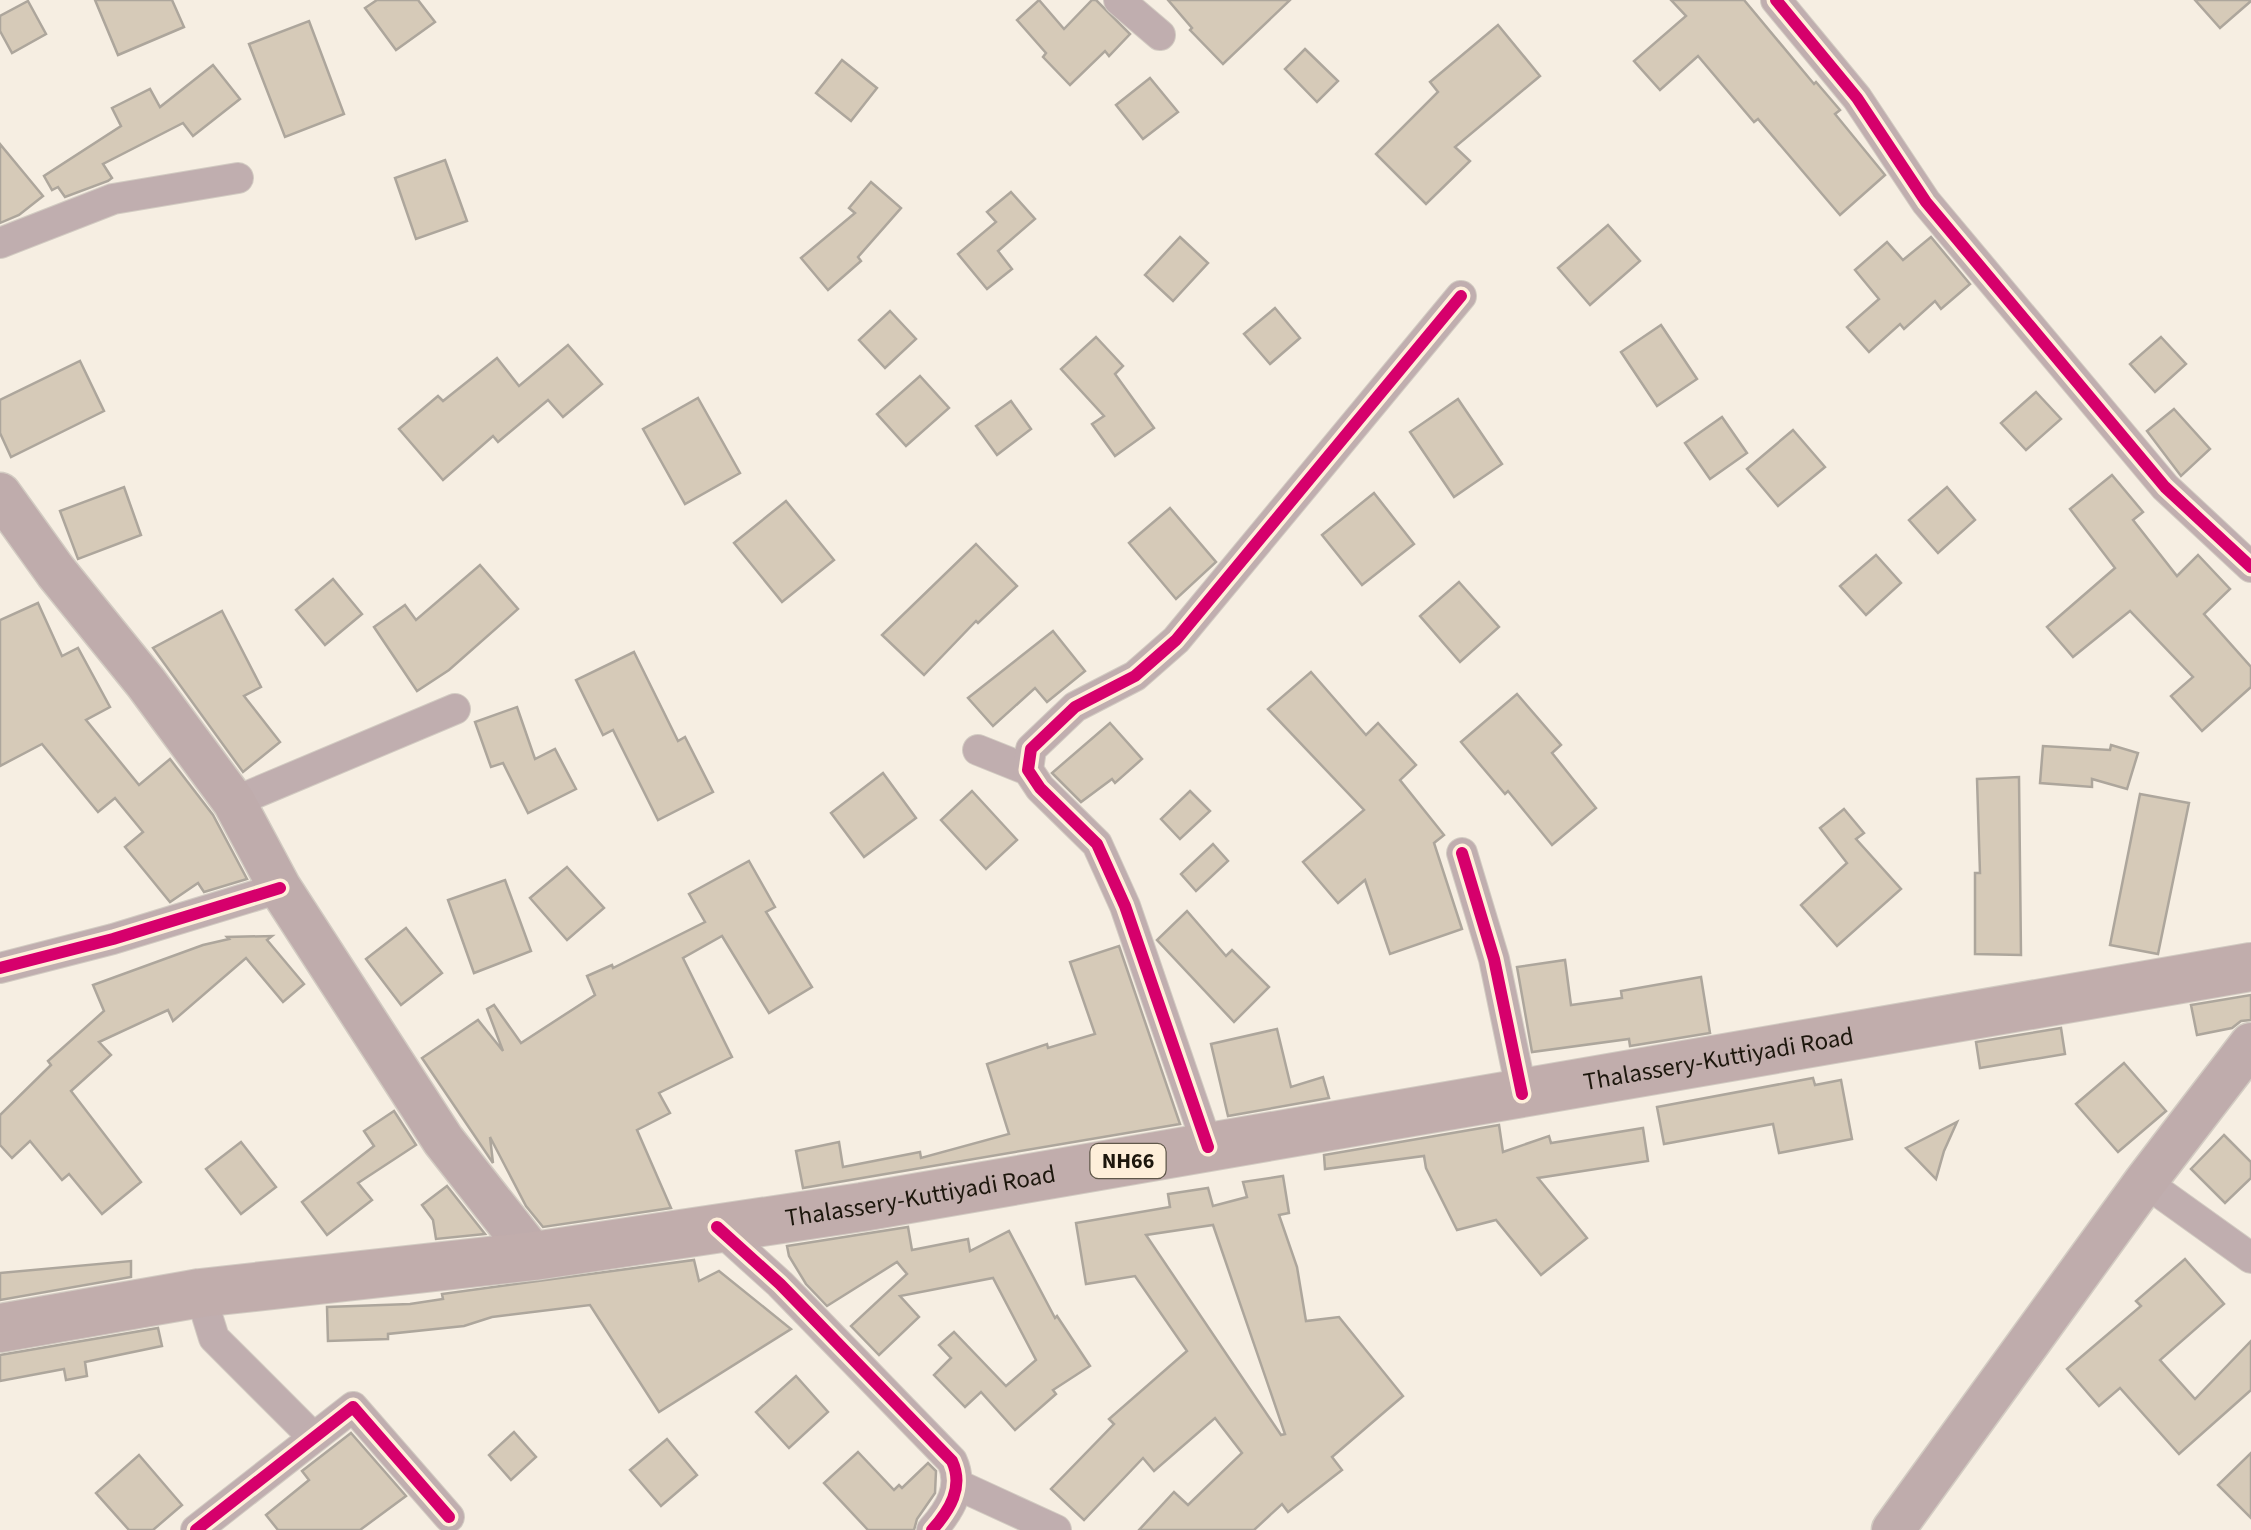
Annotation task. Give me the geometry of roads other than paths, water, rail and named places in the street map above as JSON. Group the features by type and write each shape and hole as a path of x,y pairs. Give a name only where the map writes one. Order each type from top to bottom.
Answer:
{"main road":[{"path":"0,494 234,802 280,888 442,1140 534,1256"},
{"name":"Thalassery-Kuttiyadi Road","path":"0,1328 200,1293 534,1256 717,1226 862,1208 2251,967"},
{"path":"1910,1523 2145,1182 2251,1044"}],"street":[{"path":"1119,0 1160,36"},
{"path":"1776,0 1858,98 1926,202 2165,487 2251,566"},
{"path":"0,243 112,199 238,178"},
{"path":"1028,770 1031,749 1075,707 1135,676 1176,640 1461,296"},
{"path":"234,802 455,709"},
{"path":"978,750 1028,770 1040,788 1097,844 1125,906 1208,1147"},
{"path":"1462,853 1494,959 1522,1094"},
{"path":"0,968 114,939 280,888"},
{"path":"2145,1182 2251,1258"},
{"path":"717,1226 780,1284 952,1461 958,1485 945,1515 932,1530"},
{"path":"200,1293 214,1338 314,1437"},
{"path":"196,1530 353,1407 448,1518"},
{"path":"958,1485 1056,1530"}]}
